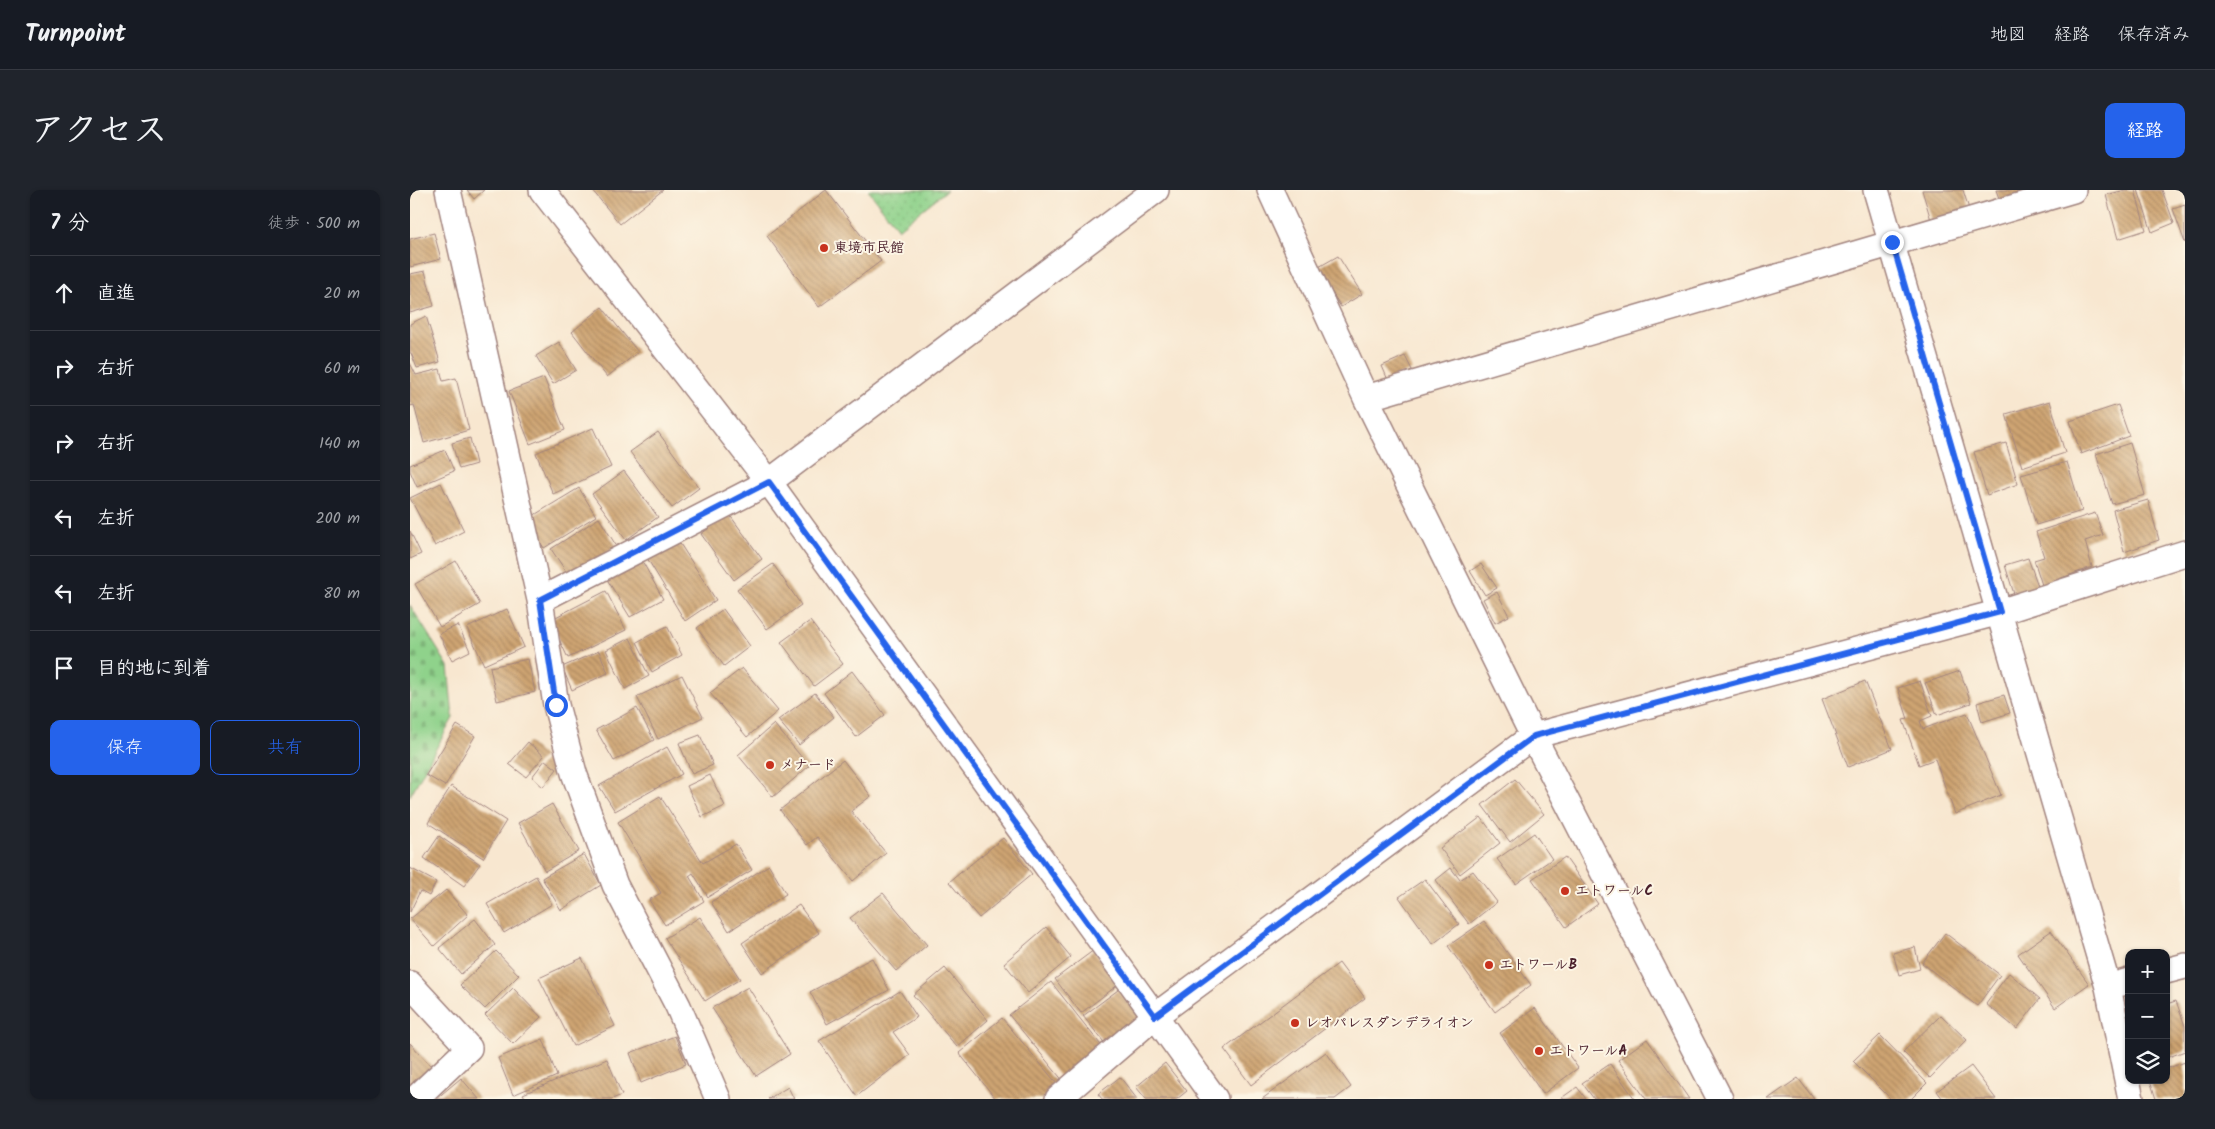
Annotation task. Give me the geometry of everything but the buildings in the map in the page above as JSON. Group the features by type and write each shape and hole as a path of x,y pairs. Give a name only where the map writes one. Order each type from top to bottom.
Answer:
{"street":[{"path":"448,190 540,600 556,705 574,773 615,885 678,1006 718,1099"},
{"path":"542,190 769,482 1215,1099"},
{"path":"540,600 769,482 1156,190"},
{"path":"1270,190 1366,398 1534,736 1720,1099"},
{"path":"1876,190 2000,612 2118,984 2132,1099"},
{"path":"1366,398 2072,190"},
{"path":"1058,1099 1155,1016 1534,736 2000,612 2185,553"},
{"path":"2170,970 2185,966"},
{"path":"410,984 469,1048 415,1099"}],"green space":[{"path":"868,190 947,190 898,229"},
{"path":"410,605 448,666 453,718 410,796"}],"place":[{"name":"東境市民館","path":"824,248"},
{"name":"メナード","path":"770,765"},
{"name":"エトワールC","path":"1565,891"},
{"name":"エトワールB","path":"1489,965"},
{"name":"レオパレスダンデライオン","path":"1295,1023"},
{"name":"エトワールA","path":"1539,1051"}],"route":[{"path":"556,705 540,600 769,482 1155,1016 1534,736 2000,612 1892,242"}]}
